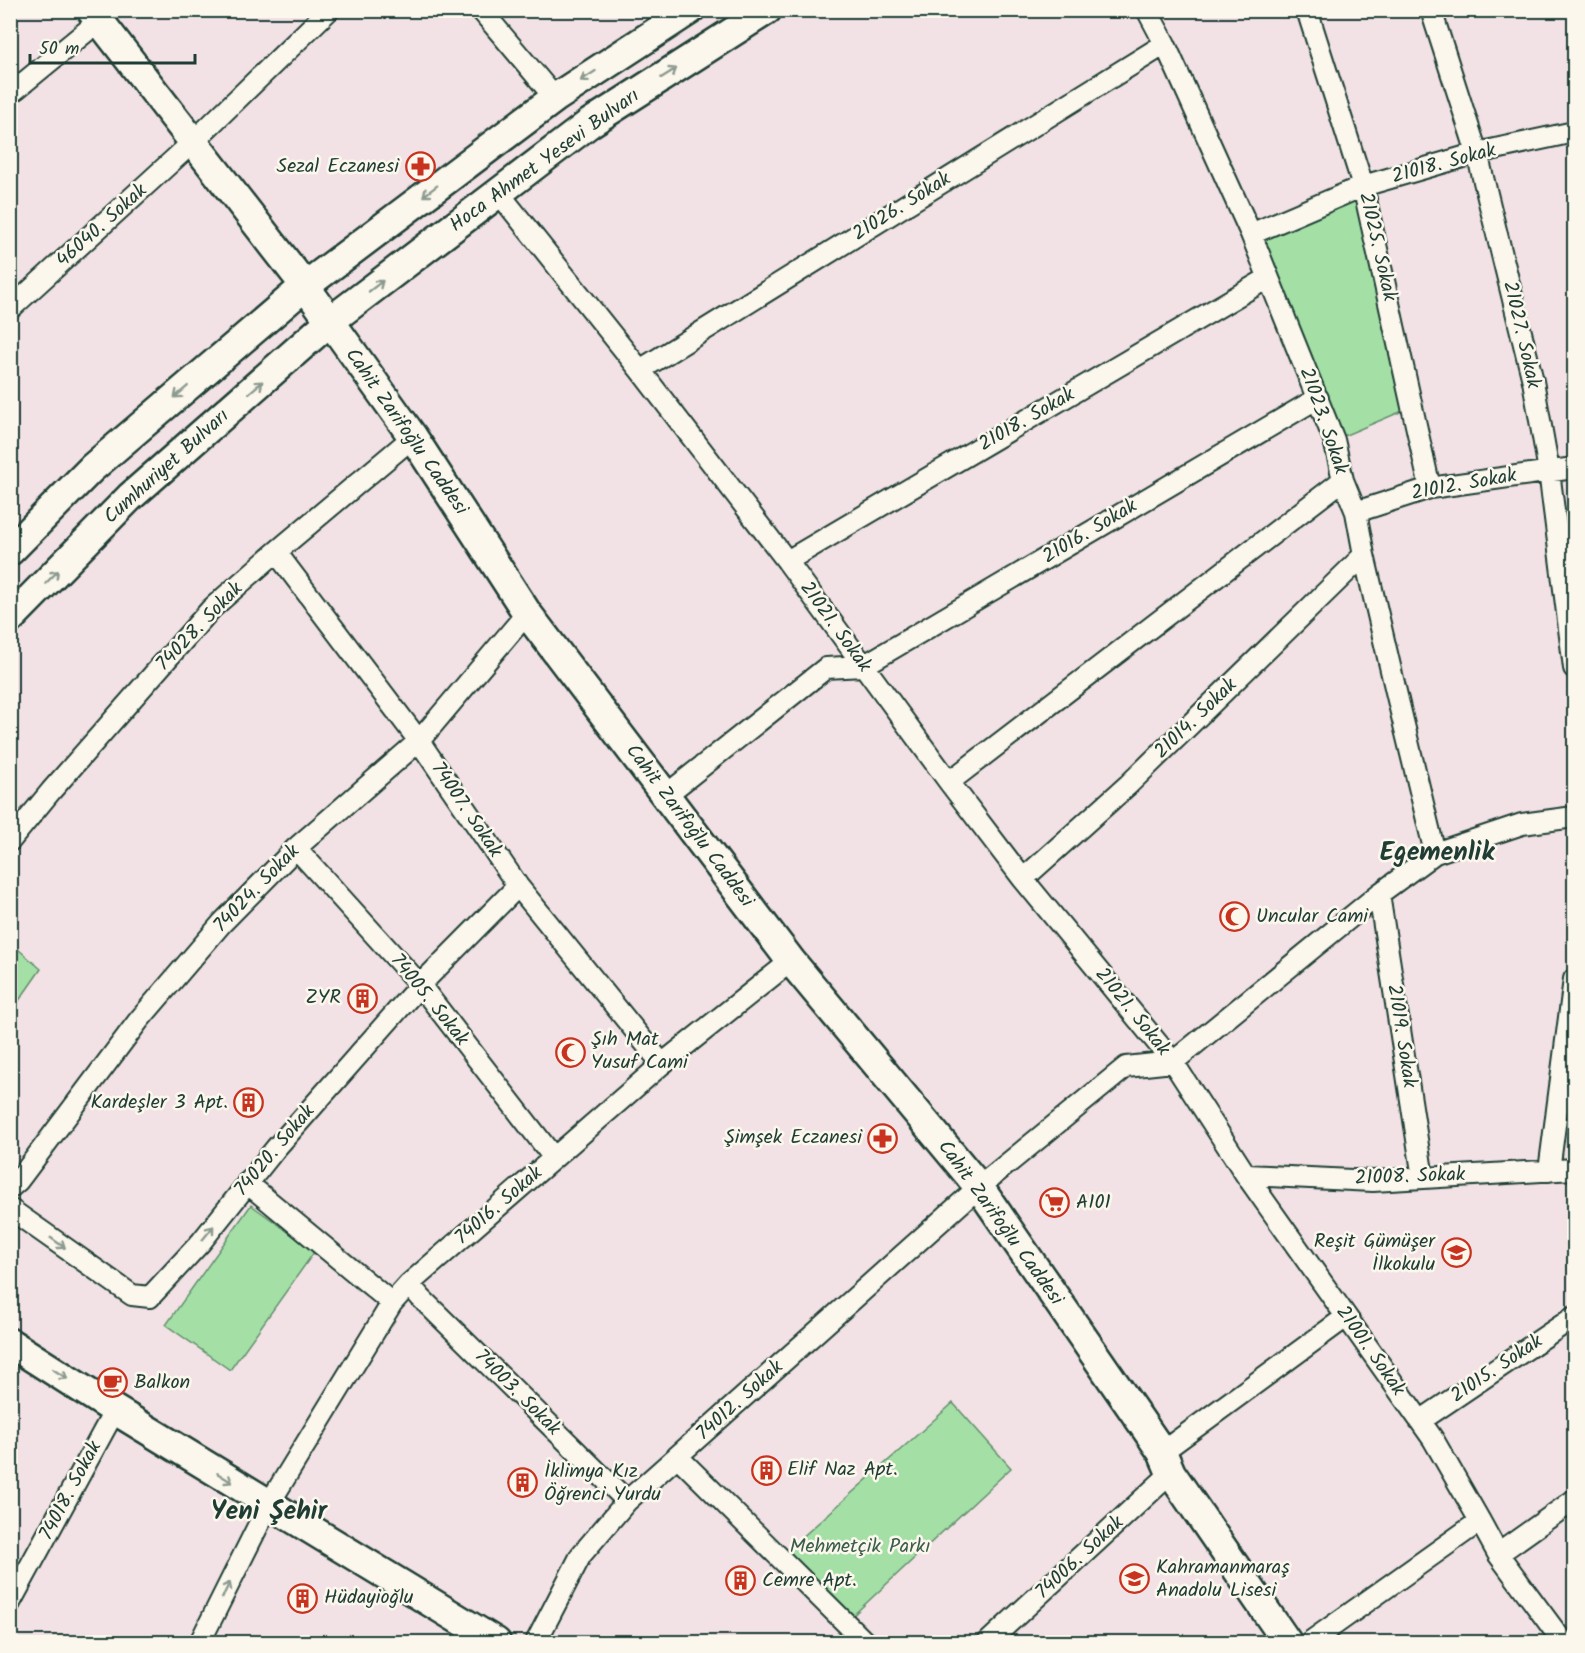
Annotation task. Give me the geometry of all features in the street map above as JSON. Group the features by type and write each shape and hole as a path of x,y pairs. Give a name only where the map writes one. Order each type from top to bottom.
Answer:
{"street":[{"name":"46040. Sokak","path":"10,309 193,142 329,10"},
{"path":"481,10 555,98"},
{"path":"10,551 92,468 305,286 555,98 690,10"},
{"name":"Hoca Ahmet Yesevi Bulvarı","path":"329,322 590,123 767,10"},
{"name":"21023. Sokak","path":"1147,10 1165,44 1251,234 1334,440 1343,480 1356,512 1364,555 1435,853"},
{"name":"21025. Sokak","path":"1307,10 1363,186 1430,488"},
{"name":"21027. Sokak","path":"1431,10 1477,153 1533,381 1549,471 1575,668"},
{"name":"Cahit Zarifoğlu Caddesi","path":"95,16 305,286 413,437 527,613 791,961 979,1187 1287,1642"},
{"path":"10,94 95,16"},
{"name":"21026. Sokak","path":"640,370 1165,44"},
{"name":"21018. Sokak","path":"1251,234 1363,186 1477,153 1575,132"},
{"name":"21021. Sokak","path":"498,192 640,370 787,561 1023,879 1173,1062"},
{"name":"21018. Sokak","path":"787,561 1268,278"},
{"name":"Cumhuriyet Bulvarı","path":"10,619 130,497 329,322"},
{"name":"21016. Sokak","path":"863,666 1317,398"},
{"name":"74028. Sokak","path":"10,841 51,790 211,609 413,437"},
{"name":"21012. Sokak","path":"1356,512 1430,488 1575,468"},
{"path":"949,782 1343,480"},
{"name":"74007. Sokak","path":"276,552 419,741 518,886 662,1064"},
{"name":"21014. Sokak","path":"1023,879 1128,785 1364,555"},
{"name":"74024. Sokak","path":"13,1181 139,1020 222,923 296,848 419,741 527,613"},
{"path":"666,795 826,668 863,666"},
{"path":"1173,1062 1379,894 1435,853 1522,824 1575,818"},
{"name":"74005. Sokak","path":"296,848 420,985 555,1158"},
{"name":"74020. Sokak","path":"10,1209 132,1295 150,1297 201,1242 276,1148 420,985 518,886"},
{"name":"21019. Sokak","path":"1379,894 1424,1178"},
{"name":"74016. Sokak","path":"200,1642 269,1504 392,1303 409,1284 662,1064 791,961"},
{"path":"1549,1171 1575,979"},
{"name":"21001. Sokak","path":"1173,1062 1246,1175 1433,1439 1498,1554 1563,1642"},
{"name":"74012. Sokak","path":"536,1642 581,1555 627,1501 979,1187 1126,1067 1173,1062"},
{"name":"21008. Sokak","path":"1246,1175 1373,1181 1575,1169"},
{"path":"247,1183 392,1303"},
{"name":"74003. Sokak","path":"409,1284 627,1501"},
{"name":"74006. Sokak","path":"988,1642 1167,1463 1346,1317"},
{"name":"21015. Sokak","path":"1420,1421 1575,1317"},
{"path":"10,1342 115,1410 496,1642"},
{"name":"74018. Sokak","path":"10,1603 115,1410"},
{"path":"678,1457 864,1642"},
{"path":"1498,1554 1575,1500"},
{"path":"1310,1642 1480,1521"}],"green space":[{"path":"1363,186 1412,407 1334,440 1251,234"},
{"path":"11,943 41,969 11,1012"},
{"path":"251,1205 315,1251 230,1370 166,1325"},
{"name":"Mehmetçik Parkı","path":"953,1403 1011,1468 847,1621 781,1556"}],"place":[{"name":"Sezal Eczanesi","path":"420,167"},
{"name":"Uncular Cami","path":"1235,917"},
{"name":"ZYR","path":"362,998"},
{"name":"Şıh Mat Yusuf Cami","path":"570,1052"},
{"name":"Kardeşler 3 Apt.","path":"249,1103"},
{"name":"Şimşek Eczanesi","path":"883,1138"},
{"name":"A101","path":"1055,1203"},
{"name":"Reşit Gümüşer İlkokulu","path":"1456,1253"},
{"name":"Balkon","path":"113,1383"},
{"name":"Elif Naz Apt.","path":"766,1470"},
{"name":"İklimya Kız Öğrenci Yurdu","path":"523,1483"},
{"name":"Kahramanmaraş Anadolu Lisesi","path":"1135,1579"},
{"name":"Cemre Apt.","path":"741,1581"},
{"name":"Hüdayioğlu","path":"303,1598"}],"district":[{"name":"Egemenlik","path":"1437,853"},
{"name":"Yeni Şehir","path":"269,1512"}]}
